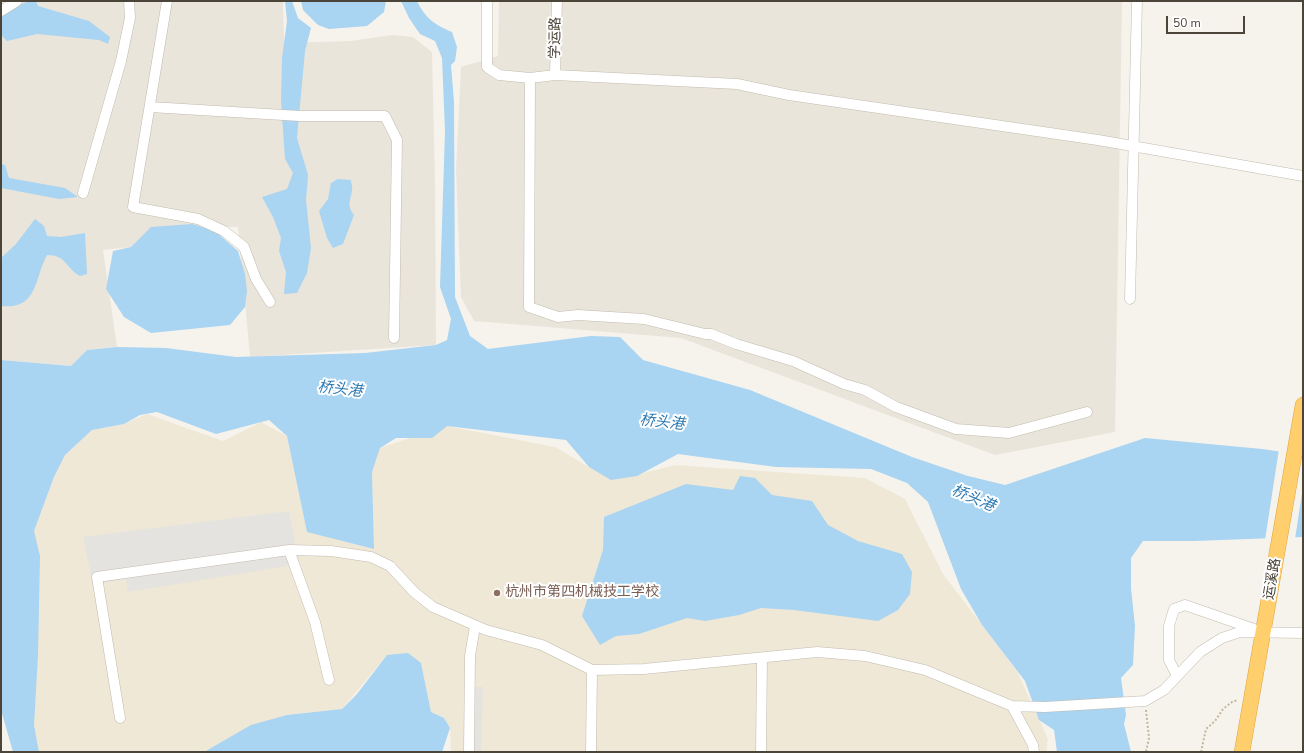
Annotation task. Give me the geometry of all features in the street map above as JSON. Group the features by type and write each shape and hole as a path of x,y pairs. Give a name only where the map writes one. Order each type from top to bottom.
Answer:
{"highway":[{"name":"运溪路","path":"1242,752 1303,405"}],"street":[{"path":"1,10 17,1"},
{"path":"83,193 121,60 130,18 129,1"},
{"path":"167,1 133,208 198,220 224,231 244,247 256,279 270,302"},
{"path":"487,1 487,67 499,75 530,78 555,76 737,84 789,95 1098,140 1134,148 1303,176"},
{"name":"学运路","path":"555,76 557,1"},
{"path":"1130,299 1137,1"},
{"path":"530,78 528,306 558,317 578,315 644,319 705,334 711,334 736,344 793,361 844,384 865,390 896,407 956,429 1009,433 1087,412"},
{"path":"150,108 300,116 385,116 397,140 394,338"},
{"path":"120,718 97,577 289,550 331,551 371,557 390,566 414,592 433,607 475,626 542,644 592,670 644,668 817,652 865,656 925,670 1012,706 1045,707 1145,701 1164,690 1200,652 1222,638 1240,632 1303,633"},
{"path":"289,550 315,622 329,680"},
{"path":"1178,676 1169,660 1169,626 1174,609 1185,605 1264,632"},
{"path":"469,752 470,656 475,626"},
{"path":"761,752 762,658"},
{"path":"592,670 592,752"},
{"path":"1012,706 1033,745 1034,752"}],"path":[{"path":"1201,752 1206,730 1215,721 1223,709 1232,702 1238,700"},
{"path":"1145,701 1149,738 1146,752"}],"shaded area":[{"path":"1,1 6,7 7,1 283,1 284,43 351,41 392,35 413,37 432,52 435,182 436,345 250,357 238,227 152,227 131,247 103,250 117,347 87,350 71,366 1,360"},
{"path":"499,1 1122,1 1115,432 995,455 681,338 474,321 461,297 456,170 461,67 498,56"},
{"name":"杭州市第四机械技工学校","path":"147,414 223,441 261,422 287,436 307,531 374,549 372,472 380,448 447,426 555,447 589,467 623,478 675,465 865,478 905,499 943,574 1017,671 1048,739 1046,752 451,752 450,728 444,718 431,712 421,663 387,655 342,709 287,715 224,741 203,752 39,752 34,725 34,531 54,477 65,455 92,430 124,424"},
{"path":"289,511 299,564 128,592 126,579 93,585 83,537"},
{"path":"475,687 483,687 481,752 473,752"}],"water":[{"path":"28,1 36,1 38,6 89,21 110,37 108,44 99,40 37,34 7,41 1,35 1,15"},
{"path":"285,1 292,1 298,18 311,28 305,51 297,138 308,175 306,200 311,248 307,273 297,293 284,294 286,272 279,251 281,238 273,217 262,197 287,189 293,173 285,159 281,101 282,58 287,21"},
{"path":"301,1 386,1 384,12 367,26 329,29 318,25 303,10"},
{"name":"桥头港","path":"401,1 417,1 423,12 431,20 440,27 452,32 457,47 455,61 451,65 454,102 455,297 470,336 488,349 591,336 620,337 643,360 750,390 912,457 968,476 1005,485 1145,438 1262,449 1303,455 1303,537 1194,541 1143,541 1131,558 1131,588 1135,626 1133,665 1121,678 1126,715 1124,724 1131,752 1057,752 1054,730 1039,720 1025,681 982,625 961,589 928,502 907,483 871,469 776,467 678,454 637,476 611,480 589,467 566,440 447,426 432,438 396,438 380,448 372,472 374,549 307,532 287,436 269,420 216,434 157,412 140,415 124,424 92,430 65,455 54,477 34,531 40,556 38,655 34,725 39,752 13,752 1,710 1,360 71,366 87,350 117,347 166,348 236,357 365,353 436,345 447,340 451,319 440,287 445,131 442,58 435,41 420,34 409,18"},
{"path":"1,164 5,165 9,178 65,188 78,197 59,199 1,188"},
{"path":"338,179 351,180 352,189 350,208 354,215 343,244 333,248 327,238 319,211 328,199 331,183"},
{"path":"35,219 44,226 47,236 61,237 85,233 87,274 80,276 58,257 47,255 33,291 28,298 22,303 13,306 1,306 1,258 16,244"},
{"path":"192,224 215,231 238,251 245,274 247,291 245,307 230,325 151,333 124,317 106,289 113,251 131,247 151,227"},
{"path":"740,476 755,478 772,495 812,501 828,525 858,541 902,554 912,572 910,594 898,610 878,621 794,610 761,608 739,615 705,621 687,618 639,634 616,636 600,645 582,616 603,550 604,517 686,484 733,490"},
{"path":"408,653 421,663 431,712 444,718 450,728 442,752 204,752 251,725 287,715 342,709 357,694 387,655"}],"pier":[{"path":"1279,449 1303,453 1303,487 1295,539 1265,540"}],"place":[{"name":"杭州市第四机械技工学校","path":"497,593"}]}
